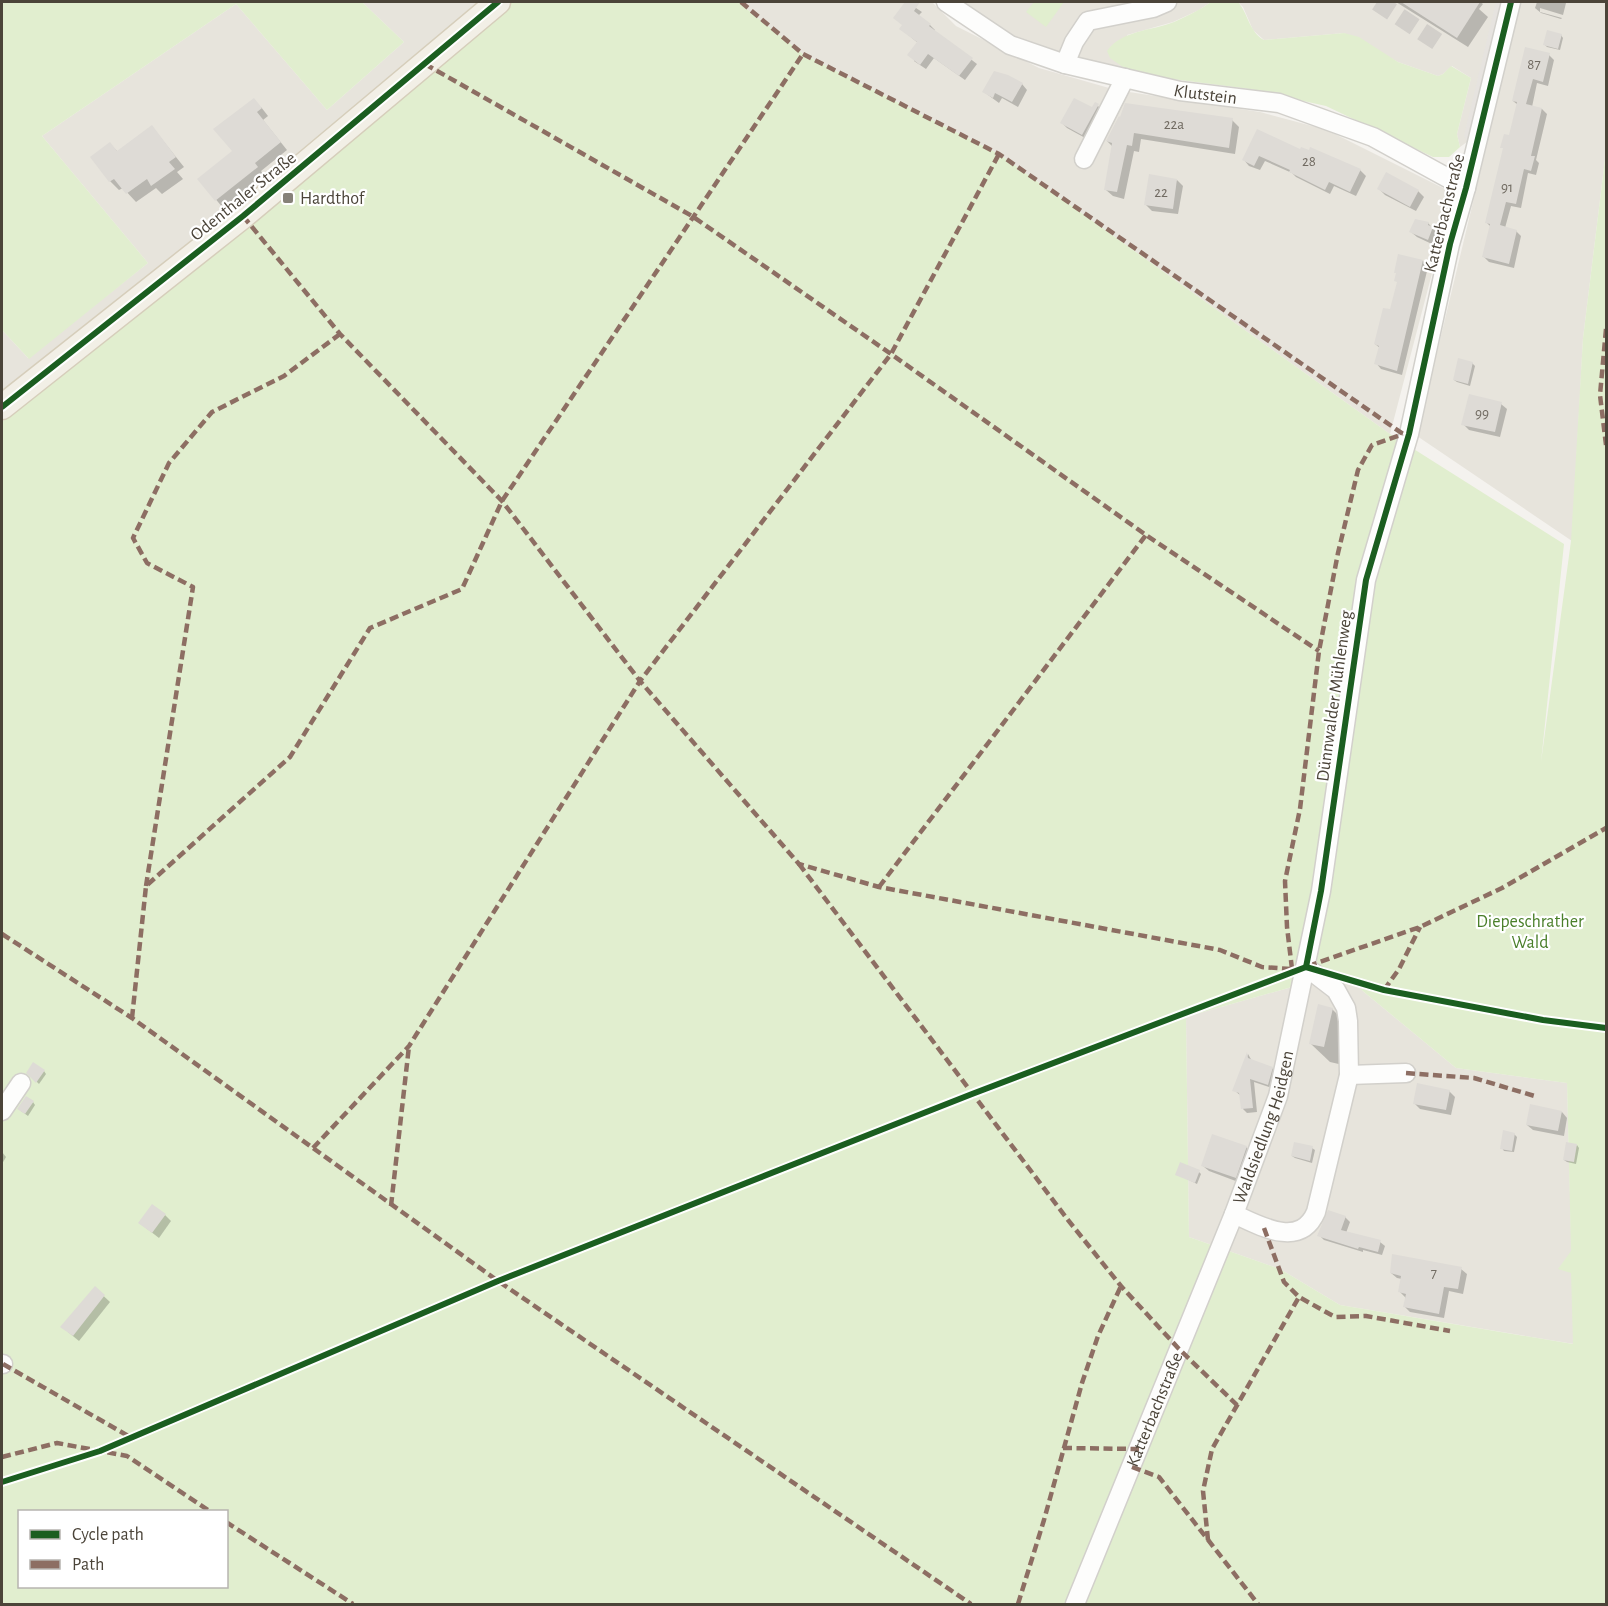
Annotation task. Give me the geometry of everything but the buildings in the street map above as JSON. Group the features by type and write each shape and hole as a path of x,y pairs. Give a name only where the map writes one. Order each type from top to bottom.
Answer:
{"main road":[{"name":"Odenthaler Straße","path":"2,407 243,216 498,2"}],"street":[{"name":"Klutstein","path":"945,2 1010,45 1065,64 1180,91 1279,103 1373,137 1466,188"},
{"path":"1065,64 1074,42 1088,21 1153,8 1167,2"},
{"name":"Katterbachstraße","path":"1408,434 1450,244 1466,188 1511,2"},
{"path":"1084,159 1125,78"},
{"name":"Dünnwalder Mühlenweg","path":"1306,967 1321,891 1366,580 1408,434"},
{"name":"Waldsiedlung Heidgen","path":"1306,967 1336,990 1346,1008 1349,1075 1312,1222 1305,1228 1291,1233 1264,1228 1233,1214 1278,1096 1306,967"},
{"path":"1349,1075 1406,1073"},
{"path":"2,1111 21,1083"},
{"name":"Katterbachstraße","path":"1075,1605 1233,1214"}],"shaded area":[{"path":"362,2 508,2 2,422 2,330 28,358 148,263 42,136 236,4 327,110 404,42"},
{"path":"738,2 932,2 956,26 1039,68 1116,90 1260,112 1327,130 1453,193 1390,434 999,154 803,54"},
{"path":"959,2 1211,2 1173,22 1127,35 1133,74 1034,46 992,27"},
{"path":"1238,2 1504,2 1467,142 1460,147 1457,134 1471,78 1452,66 1438,76 1398,62 1344,33 1264,40 1253,30 1243,7"},
{"path":"1496,2 1502,2 1468,143 1464,136"},
{"path":"1521,2 1606,2 1606,151 1583,338 1572,541 1417,436"},
{"path":"1341,973 1456,1068 1567,1083 1574,1344 1340,1305 1280,1269 1189,1237 1186,1017"}],"green space":[{"path":"2,2 362,2 404,42 327,110 236,4 42,136 148,263 29,359 2,330"},
{"name":"Diepeschrather Wald","path":"508,2 738,2 803,54 999,154 1390,434 1564,544 1541,762 1571,541 1583,338 1606,151 1606,1604 2,1604 2,422","holes":["1341,973 1456,1068 1567,1083 1571,1251 1558,1269 1571,1273 1573,1344 1340,1305 1280,1269 1189,1237 1186,1017"]},
{"path":"1034,2 1064,2 1046,27 1026,12"},
{"path":"1211,2 1238,2 1255,32 1264,40 1344,33 1359,37 1398,62 1438,76 1451,66 1471,78 1457,134 1460,147 1449,157 1433,157 1326,106 1250,89 1133,74 1110,58 1107,51 1121,39 1174,22"}],"tunnel":[{"path":"1377,2 1441,44"}],"marked path":[{"path":"741,2 803,54 999,154 1403,434 1409,434"},
{"path":"132,1018 146,886 290,757 370,628 462,589 502,501 803,54"},
{"path":"425,64 692,216 1146,535 1319,651"},
{"path":"313,1148 409,1046 640,681 891,354 999,154"},
{"path":"243,216 340,334 502,501 640,681 799,864 879,887 1220,950 1262,967 1291,969"},
{"path":"1606,329 1600,395 1606,445"},
{"path":"146,886 193,587 147,563 133,538 169,463 212,412 284,376 340,334"},
{"path":"1292,969 1285,881 1300,809 1319,651 1338,553 1358,470 1372,445 1403,434"},
{"path":"879,887 1146,535"},
{"path":"1308,966 1420,927 1502,888 1606,828"},
{"path":"799,864 1068,1220 1121,1286 1179,1349 1237,1405"},
{"path":"1384,990 1399,969 1420,927"},
{"path":"2,934 132,1018 498,1281 971,1604"},
{"path":"391,1206 409,1046"},
{"path":"1406,1073 1474,1078 1538,1097"},
{"path":"1264,1228 1284,1282 1299,1297 1335,1317 1366,1316 1450,1331"},
{"path":"1018,1604 1082,1383 1098,1336 1121,1286"},
{"path":"1208,1540 1203,1491 1212,1449 1299,1297"},
{"path":"3,1364 130,1437"},
{"path":"2,1457 57,1443 127,1456 208,1510"},
{"path":"1063,1448 1139,1449"},
{"path":"1132,1467 1159,1477 1258,1604"},
{"path":"228,1523 353,1604"}],"cycle path":[{"path":"2,407 243,216 498,2"},
{"path":"1306,967 1321,891 1366,580 1409,434 1450,244 1466,188 1511,2"},
{"path":"1306,967 1384,990 1543,1020 1606,1028"},
{"path":"2,1482 100,1451 498,1281 972,1094 1306,967"}],"place":[{"name":"Hardthof","path":"288,198"}]}
